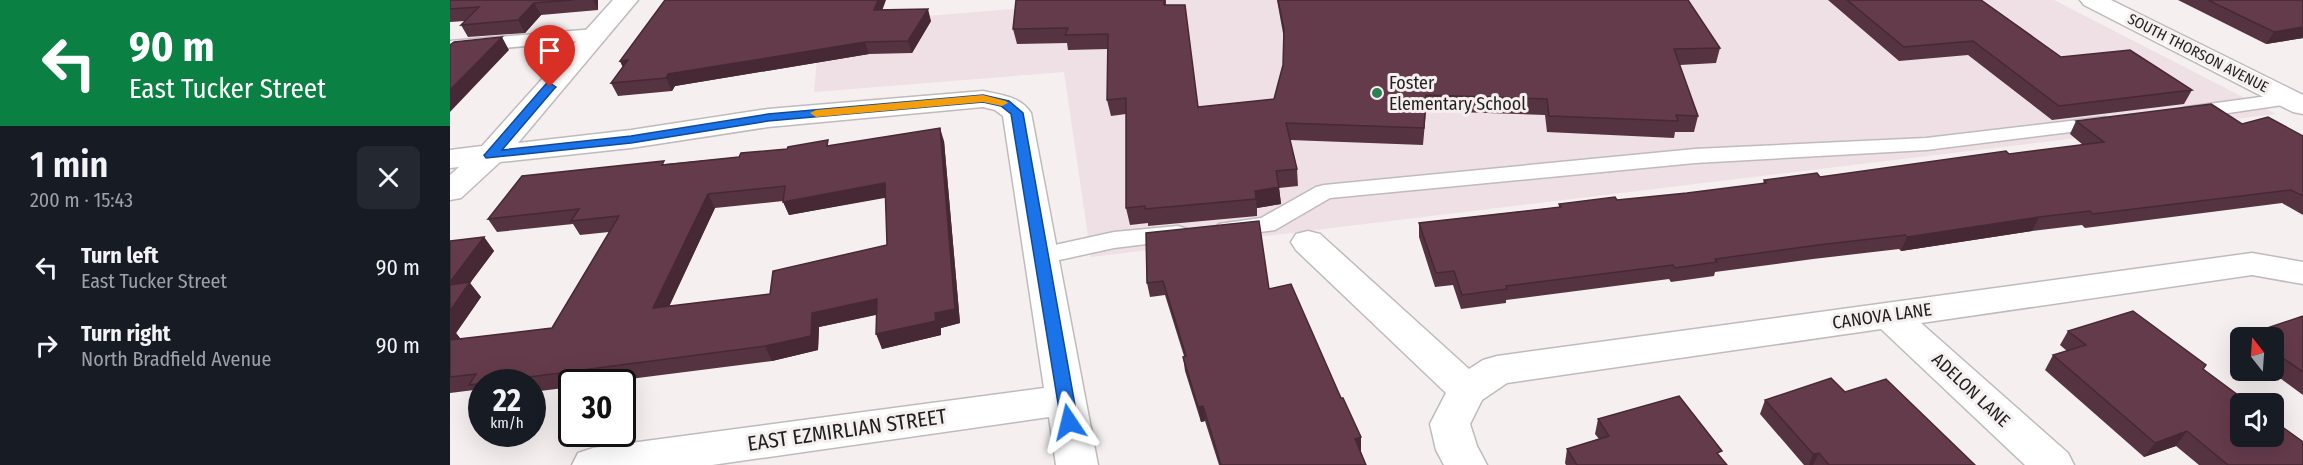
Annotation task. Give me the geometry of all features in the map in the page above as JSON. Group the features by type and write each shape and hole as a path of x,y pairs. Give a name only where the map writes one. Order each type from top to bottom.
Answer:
{"street":[{"path":"450,191 491,155 626,0"},
{"name":"SOUTH THORSON AVENUE","path":"2092,0 2297,102"},
{"path":"450,159 631,139 768,118 983,99 1005,104 1017,113 1077,465"},
{"path":"1308,242 1467,390 1450,424 1457,450 1466,465"},
{"name":"CANOVA LANE","path":"1467,390 1497,370 2252,264 2303,273"},
{"name":"ADELON LANE","path":"1889,315 2052,465"},
{"name":"EAST EZMIRLIAN STREET","path":"593,465 1065,400"}],"lane":[{"path":"450,47 595,35"},
{"path":"2164,116 2297,102"},
{"path":"1041,256 1114,240 1267,225 1324,192 1695,156 1926,144 2119,122"}],"shaded area":[{"path":"1118,0 2054,0 2276,114 1091,257 1064,72 814,92 820,25"}],"building":[{"path":"450,0 573,0 534,3 518,20 461,25 479,7 450,9"},
{"path":"665,0 878,0 874,10 928,9 908,41 865,42 668,74 666,78 611,83 628,60 620,61"},
{"path":"1016,0 1164,0 1164,5 1185,5 1198,107 1274,99 1283,65 1284,29 1278,0 1688,0 1720,48 1674,49 1698,116 1676,115 1678,121 1549,116 1547,99 1426,95 1424,128 1286,123 1297,169 1276,171 1279,187 1255,191 1256,199 1145,209 1145,206 1126,208 1126,98 1107,100 1108,34 1065,35 1068,28 1013,29"},
{"path":"1847,0 1981,0 2061,57 2130,50 2192,90 2059,106 1973,41 1904,47"},
{"path":"2208,0 2303,0 2303,27 2274,32"},
{"path":"502,37 450,90 450,45 454,42"},
{"path":"2211,104 2242,124 2268,117 2303,136 2303,196 2291,190 2093,214 2090,211 2039,217 1907,237 1905,235 1715,259 1717,262 1675,268 1673,265 1506,286 1507,289 1462,295 1454,271 1436,273 1419,223 1561,207 1559,204 1615,197 1617,200 1687,193 1766,183 1764,180 1817,173 1820,177 2006,151 2009,154 2104,142 2076,121"},
{"path":"940,128 955,309 935,313 936,321 876,334 877,299 812,313 811,336 765,346 590,369 558,369 558,373 546,375 546,369 468,369 468,375 450,377 450,340 552,328 619,216 571,221 579,209 488,219 522,176 664,161 662,165 739,157 741,153 787,149 828,140 827,146","holes":["885,183 887,245 773,271 770,294 653,308 708,194 785,186 783,202"]},
{"path":"1259,221 1269,289 1291,284 1341,398 1361,437 1355,439 1366,465 1221,465 1203,406 1198,407 1183,357 1186,356 1163,281 1147,283 1146,233"},
{"path":"484,237 450,282 450,241"},
{"path":"470,282 450,311 450,285"},
{"path":"2133,311 2206,365 2203,369 2235,393 2230,393 2230,447 2284,447 2284,428 2303,442 2303,465 2228,465 2187,431 2155,443 2053,355 2086,345 2068,331"},
{"path":"2303,316 2303,372 2284,359 2284,327 2270,327"},
{"path":"1831,378 1845,392 1886,379 1975,465 1829,465 1819,453 1813,454 1765,400"},
{"path":"1679,396 1722,451 1717,453 1727,465 1577,465 1567,449 1609,436 1598,419"}],"slow traffic":[{"path":"816,113 983,99 1002,103"}],"place":[{"name":"Foster Elementary School","path":"1377,93"}],"route":[{"path":"550,87 491,155 631,139 768,118 983,99 1005,104 1017,113 1069,422"}]}
